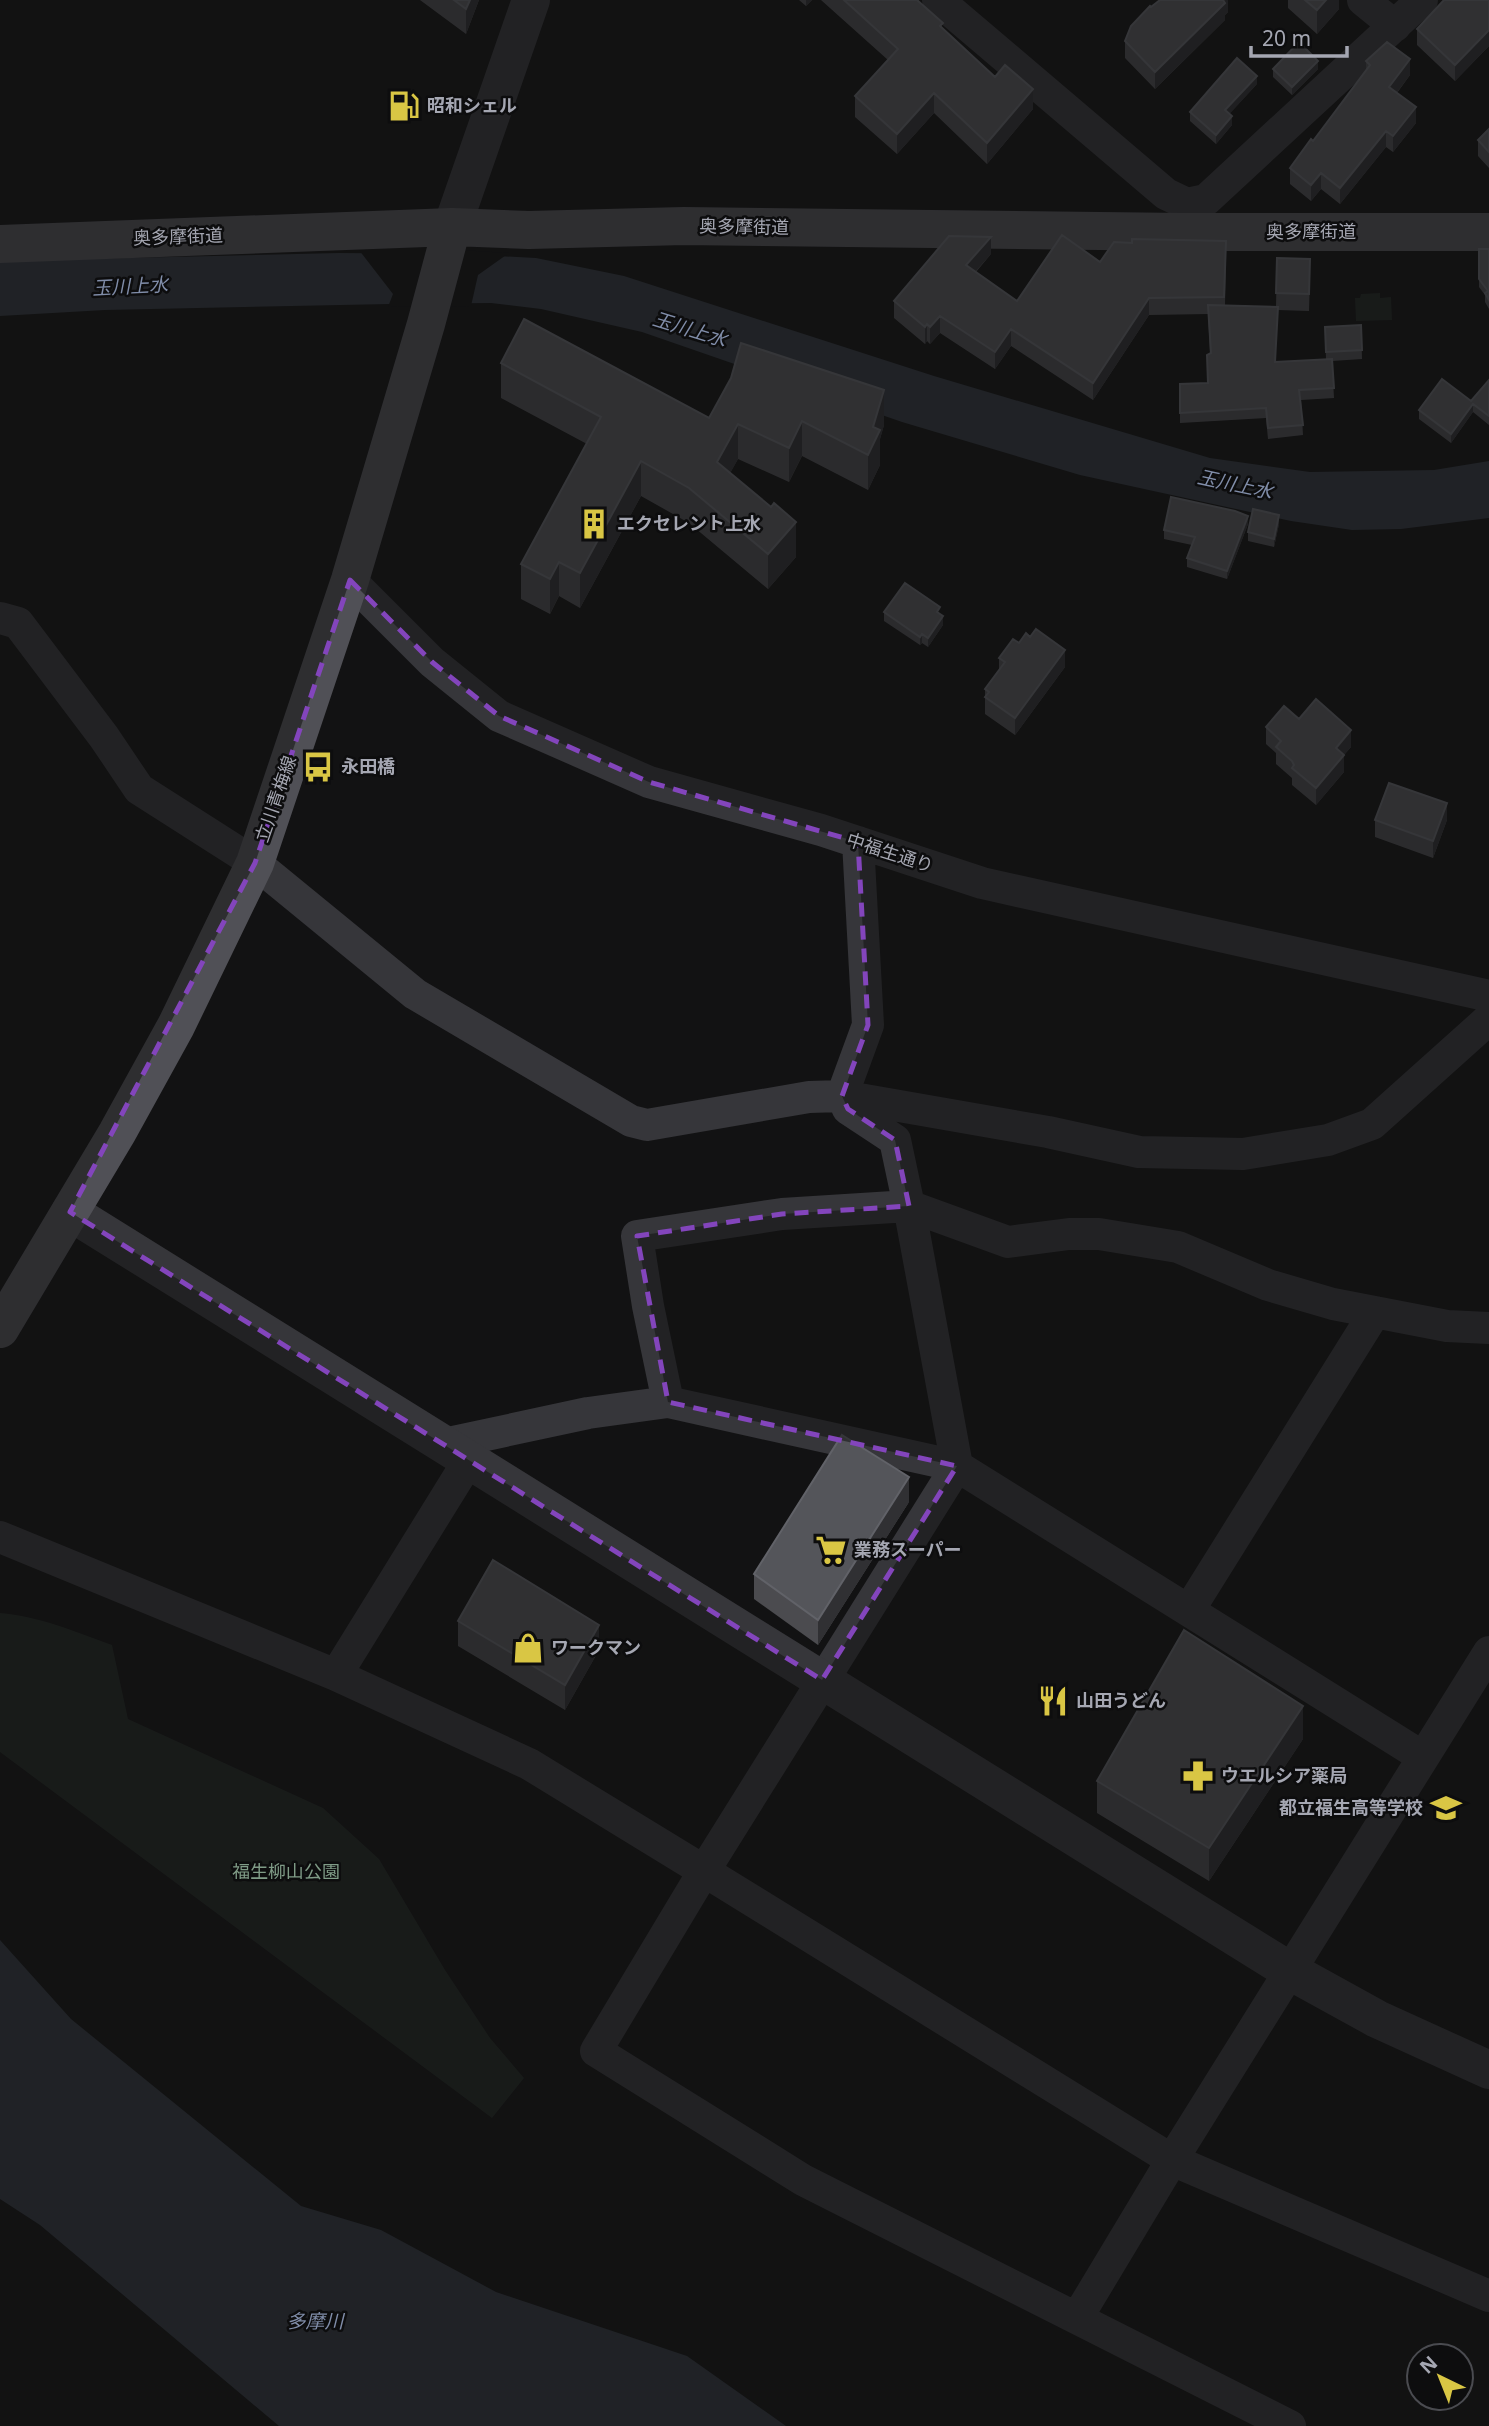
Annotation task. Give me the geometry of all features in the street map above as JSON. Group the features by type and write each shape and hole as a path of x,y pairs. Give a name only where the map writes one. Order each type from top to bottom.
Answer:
{"main road":[{"name":"奥多摩街道","path":"0,244 698,226 1186,218 1489,232"},
{"name":"立川青梅線","path":"0,1329 117,1133 176,1026 255,863 351,580 450,234"}],"street":[{"path":"450,234 531,0"},
{"path":"938,0 1166,194 1186,218 1422,0"},
{"path":"1363,0 1395,26"},
{"name":"中福生通り","path":"351,580 432,662 499,716 649,782 821,830 982,883 1489,996"},
{"path":"0,618 18,623 104,737 139,789 255,863 415,994 631,1121 647,1125 809,1097 842,1096 1048,1132 1139,1152 1244,1154 1328,1140 1372,1124 1489,1020"},
{"path":"858,842 868,1025 842,1096 848,1109 895,1140 957,1466 704,1871 596,2051 803,2180 1290,2426"},
{"path":"668,1402 637,1236 782,1214 909,1206 1007,1242 1069,1234 1099,1234 1178,1247 1268,1285 1333,1304 1447,1326 1489,1328"},
{"path":"70,1212 1290,1971 1377,2019 1489,2070"},
{"path":"1189,1610 1375,1312"},
{"path":"336,1675 457,1452 588,1413 668,1402 957,1466 1423,1757"},
{"path":"0,1537 336,1675 529,1764 1172,2160 1489,2296"},
{"path":"1077,2318 1172,2160 1489,1652"}],"highlighted area":[{"path":"350,580 432,662 499,716 649,782 858,842 868,1025 842,1096 848,1109 895,1140 909,1206 782,1214 637,1236 668,1402 957,1466 822,1680 70,1212 255,863"}],"green space":[{"path":"1380,293 1380,298 1391,297 1392,320 1356,321 1355,298 1360,298 1361,294"},
{"name":"福生柳山公園","path":"0,1613 43,1621 112,1645 128,1719 323,1808 379,1859 445,1970 490,2038 524,2078 492,2118 0,1752"}],"water":[{"name":"玉川上水","path":"339,253 536,258 624,276 934,376 1210,458 1310,472 1434,470 1489,461 1489,518 1401,529 1352,530 1291,521 1080,475 902,422 642,332 541,309 491,303 390,304 105,310 0,316 0,261"},
{"name":"多摩川","path":"0,1940 71,2019 301,2206 381,2230 496,2292 687,2356 786,2426 279,2426 40,2225 0,2199"}],"pier":[{"path":"359,250 509,253 478,275 471,306 388,307 393,294"}],"building":[{"path":"454,0 470,0 466,9"},
{"path":"844,0 917,0 943,23 940,26 995,77 1005,65 1033,89 987,143 934,93 897,134 855,96 898,49"},
{"path":"1160,0 1223,0 1225,3 1155,72 1125,41 1131,26 1150,6"},
{"path":"1305,0 1326,0 1317,10"},
{"path":"1444,0 1489,0 1489,30 1455,65 1417,29"},
{"path":"1299,42 1318,61 1292,87 1273,69"},
{"path":"1387,42 1410,59 1389,87 1416,107 1393,136 1386,131 1340,188 1321,173 1311,185 1290,168 1370,65 1366,61"},
{"path":"1237,58 1257,76 1225,110 1232,116 1216,135 1190,112"},
{"path":"1489,129 1489,152 1478,140"},
{"path":"1062,235 1100,262 1114,242 1132,243 1132,239 1226,241 1224,297 1149,298 1093,383 1011,329 995,352 940,316 930,327 927,324 925,327 894,301 949,236 991,237 966,265 1017,301"},
{"path":"1479,249 1489,249 1489,300 1485,293 1488,291 1479,279"},
{"path":"1277,258 1310,259 1309,294 1276,293"},
{"path":"1208,305 1278,307 1275,362 1332,359 1334,388 1299,390 1303,425 1268,428 1266,408 1180,413 1180,384 1208,383 1207,355 1211,353"},
{"path":"524,319 709,418 731,378 741,343 884,390 873,427 880,430 868,455 802,421 789,448 738,424 717,462 771,507 774,503 796,522 768,554 689,488 641,461 580,573 559,562 550,579 521,564 601,417 501,363"},
{"path":"1361,325 1362,350 1326,352 1325,327"},
{"path":"1442,379 1471,401 1489,380 1489,416 1473,404 1451,434 1419,410"},
{"path":"1171,497 1248,516 1227,571 1187,558 1195,537 1164,530"},
{"path":"1253,509 1279,515 1274,539 1248,532"},
{"path":"905,583 940,607 937,612 943,616 928,638 922,634 920,637 884,612"},
{"path":"1036,629 1065,650 1015,718 985,697 989,692 985,689 1005,662 999,658 1013,639 1019,643 1026,633 1030,637"},
{"path":"1316,699 1351,730 1336,748 1344,755 1316,788 1292,768 1292,761 1276,747 1281,741 1266,727 1284,706 1299,719"},
{"path":"1389,783 1447,803 1433,841 1375,820"},
{"name":"業務スーパー","path":"842,1435 909,1477 818,1620 754,1574"},
{"name":"ワークマン","path":"493,1560 599,1625 565,1685 458,1621"},
{"name":"ウエルシア薬局","path":"1184,1630 1303,1706 1209,1848 1097,1781"}],"place":[{"name":"昭和シェル","path":"404,106"},
{"name":"エクセレント上水","path":"594,524"},
{"name":"永田橋","path":"318,767"},
{"name":"業務スーパー","path":"831,1550"},
{"name":"ワークマン","path":"528,1648"},
{"name":"山田うどん","path":"1053,1701"},
{"name":"ウエルシア薬局","path":"1198,1776"},
{"name":"都立福生高等学校","path":"1446,1808"}]}
